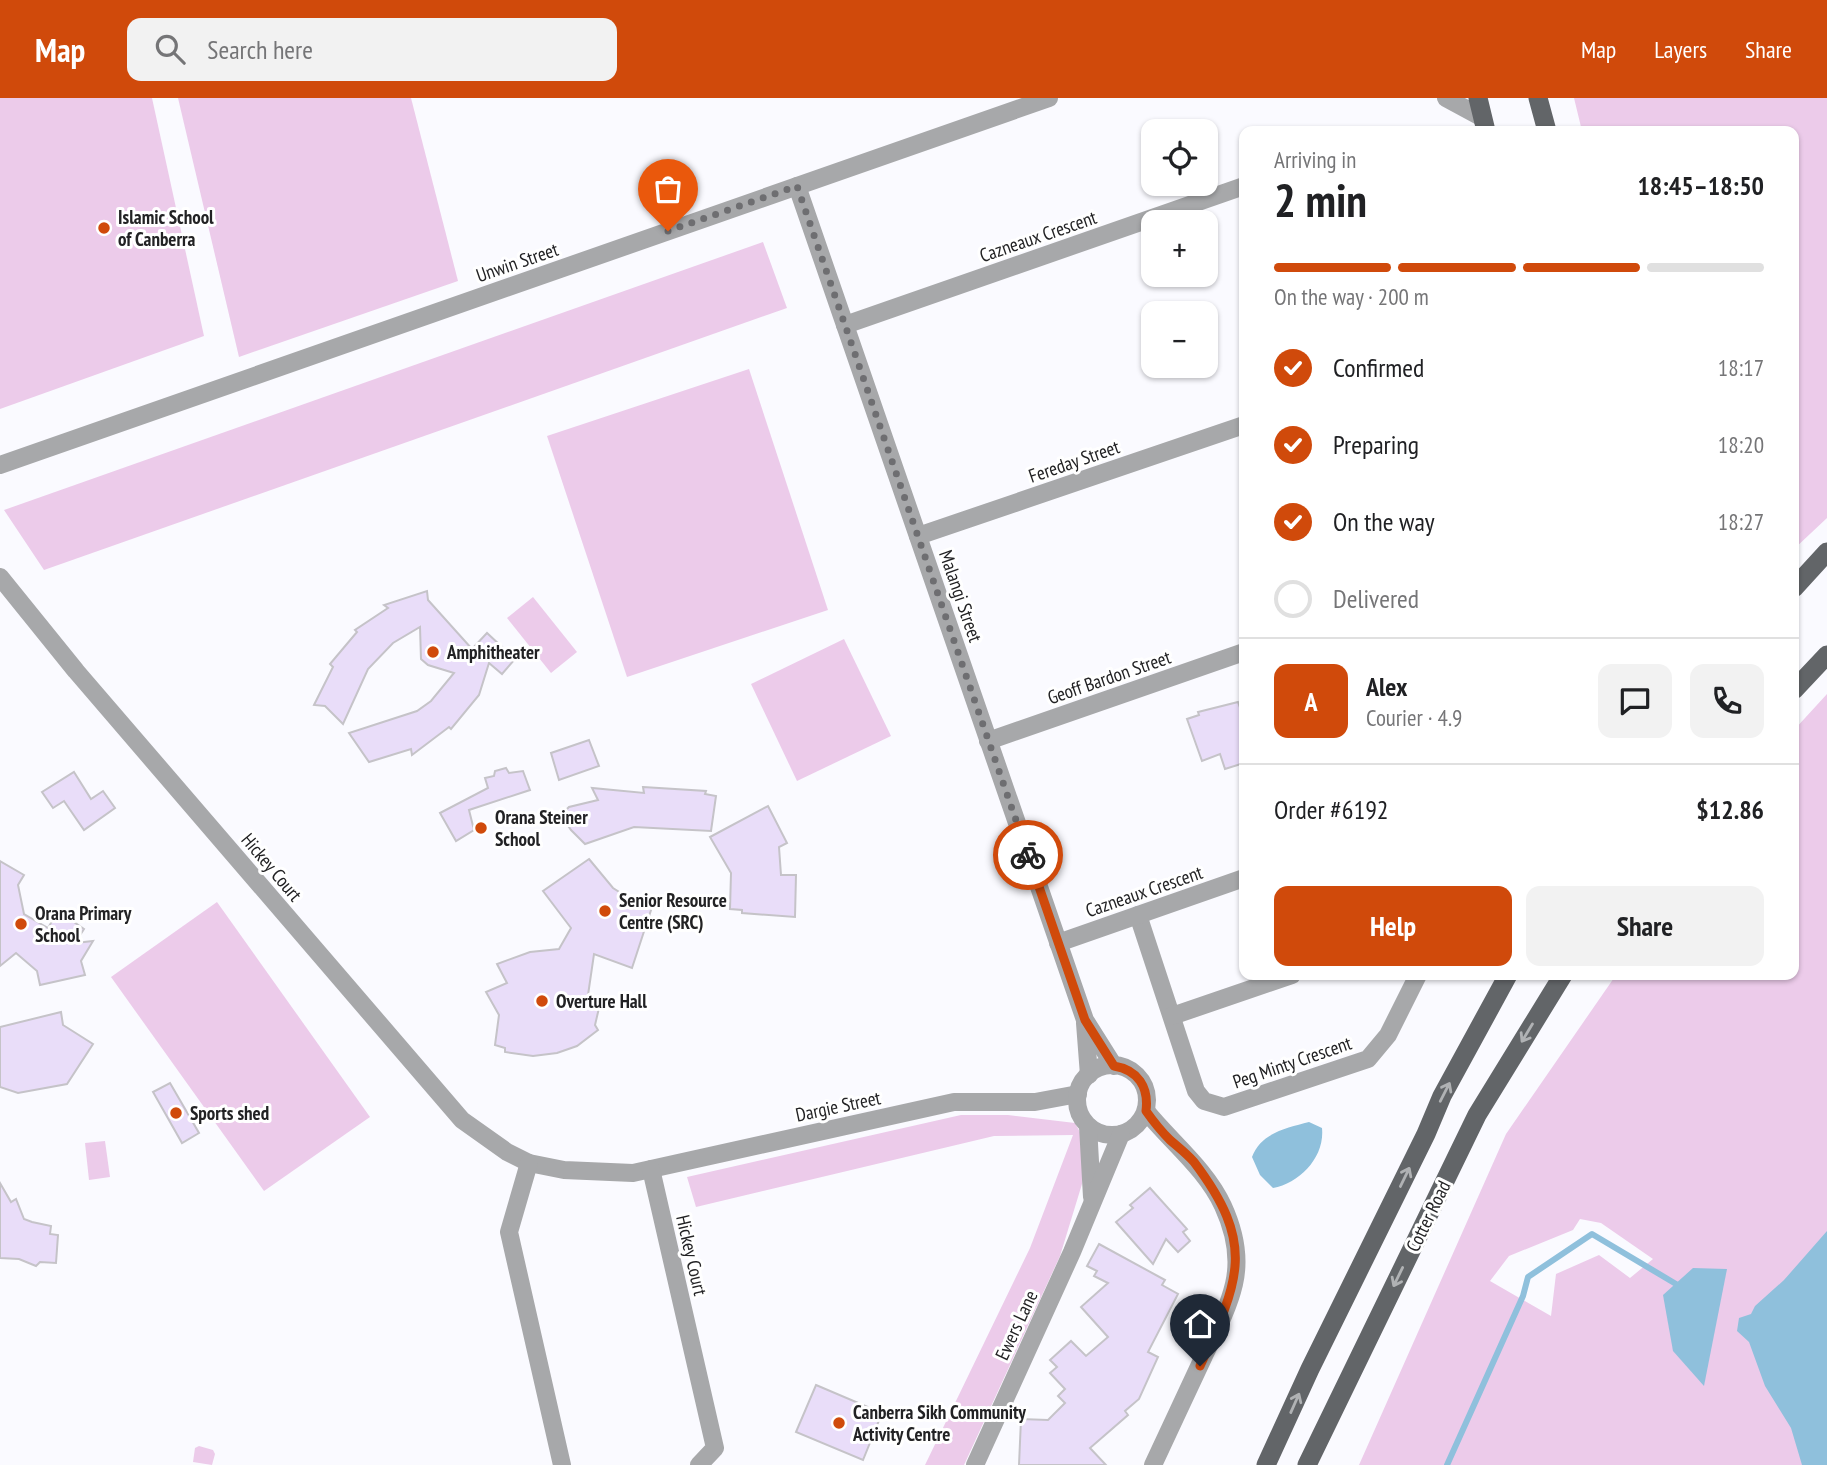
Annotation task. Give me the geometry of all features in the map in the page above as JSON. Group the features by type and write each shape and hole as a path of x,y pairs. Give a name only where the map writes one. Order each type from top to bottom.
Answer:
{"main road":[{"path":"1478,98 1484,125"},
{"path":"1538,98 1546,126"},
{"path":"1799,582 1827,552"},
{"path":"1799,685 1827,655"},
{"name":"Cotter Road","path":"1266,1465 1442,1096 1505,980"},
{"name":"Cotter Road","path":"1307,1465 1477,1115 1560,980"}],"street":[{"name":"Unwin Street","path":"0,466 1049,98"},
{"path":"1446,98 1484,125"},
{"name":"Malangi Street","path":"797,186 1085,1020 1114,1066"},
{"name":"Cazneaux Crescent","path":"845,325 1239,188"},
{"name":"Fereday Street","path":"918,536 1239,427"},
{"name":"Hickey Court","path":"0,577 76,671 462,1120 507,1152 528,1163 601,1173 633,1173 651,1169 715,1448 698,1465"},
{"name":"Geoff Bardon Street","path":"988,741 1239,654"},
{"name":"Cazneaux Crescent","path":"1058,943 1239,880"},
{"name":"Peg Minty Crescent","path":"1138,915 1196,1091 1204,1101 1224,1107 1368,1059 1388,1035 1416,980"},
{"path":"1172,1016 1277,980"},
{"name":"Malangi Street","path":"1085,1020 1089,1075"},
{"path":"1126,1132 1137,1125 1146,1111 1147,1100 1141,1080 1124,1068 1114,1066 1096,1069 1082,1083 1082,1111 1098,1132 1110,1135 1126,1132 1167,1138"},
{"name":"Dargie Street","path":"651,1169 954,1102 1035,1102 1082,1111"},
{"name":"Ewers Lane","path":"1082,1111 1092,1201"},
{"path":"1146,1111 1167,1138 1192,1160 1223,1205 1235,1243 1236,1257 1234,1283 1223,1316 1153,1465"},
{"name":"Ewers Lane","path":"975,1465 1073,1252 1092,1201 1126,1132"},
{"path":"528,1163 509,1232 562,1465"}],"shaded area":[{"name":"Islamic School of Canberra","path":"0,98 152,98 204,336 0,409"},
{"path":"178,98 411,98 458,281 239,357"},
{"path":"1574,98 1827,98 1827,518 1799,544 1799,126 1581,126"},
{"path":"763,242 787,308 44,570 4,510"},
{"path":"749,369 828,610 627,677 547,436"},
{"path":"533,597 577,652 551,673 507,618"},
{"path":"844,639 891,736 797,781 751,684"},
{"path":"1827,694 1827,1465 1359,1465 1506,1134 1613,980 1799,980 1799,725","holes":["1580,1219 1601,1223 1653,1259 1630,1278 1599,1255 1556,1274 1551,1316 1490,1281 1509,1256 1573,1230"]},
{"path":"217,902 370,1117 264,1191 111,977"},
{"path":"961,1115 1008,1115 1075,1123 1085,1141 1082,1184 1060,1256 964,1465 925,1465 1030,1248 1073,1135 994,1136 696,1207 687,1177"},
{"path":"105,1141 110,1177 89,1180 85,1143"},
{"path":"199,1446 213,1450 215,1454 212,1465 193,1462 195,1448"}],"water":[{"path":"1309,1122 1322,1128 1322,1139 1315,1158 1309,1167 1292,1181 1273,1188 1260,1175 1252,1157 1256,1149 1261,1142 1275,1133"},
{"path":"1827,1231 1827,1465 1802,1465 1791,1428 1765,1386 1749,1342 1737,1331 1739,1318 1751,1314 1755,1306 1784,1280"},
{"path":"1693,1268 1727,1269 1704,1386 1673,1351 1663,1295"}],"building":[{"path":"427,591 428,600 472,649 487,633 515,659 502,674 489,663 479,695 451,729 449,727 412,755 411,749 369,762 349,733 417,711 431,701 454,673 428,665 421,659 420,627 393,643 368,669 343,724 325,706 314,705 333,667 330,664 357,632 355,630 388,608 384,605"},
{"path":"1238,702 1239,765 1225,769 1220,754 1202,761 1187,719 1199,715 1198,712"},
{"path":"589,740 599,766 559,780 551,753"},
{"path":"506,768 509,773 523,771 530,790 469,810 474,830 456,841 440,813 488,788 485,778"},
{"path":"74,772 91,799 103,791 115,808 84,830 64,801 53,808 42,792"},
{"path":"643,787 706,791 705,794 716,796 711,831 634,827 585,844 561,815 569,807 598,800 592,788 644,793"},
{"path":"768,806 787,843 779,847 781,875 796,875 795,917 742,913 742,910 730,909 731,873 710,837"},
{"path":"589,859 613,888 652,907 632,968 594,954 588,995 599,1008 595,1025 598,1030 577,1046 557,1053 533,1056 505,1052 505,1048 495,1045 499,1015 486,992 507,983 497,964 530,952 559,949 571,928 543,891"},
{"name":"Orana Primary School","path":"0,861 24,875 18,885 24,914 48,928 58,911 84,929 75,943 93,941 81,961 85,975 40,985 37,971 16,953 0,966"},
{"path":"61,1012 63,1025 93,1044 67,1084 18,1093 0,1087 0,1027"},
{"name":"Sports shed","path":"170,1083 199,1133 182,1143 153,1092"},
{"path":"0,1183 11,1202 16,1199 24,1219 51,1226 50,1234 58,1235 56,1263 40,1262 36,1266 19,1259 0,1258"},
{"path":"1150,1188 1187,1229 1183,1232 1190,1241 1178,1252 1166,1239 1153,1264 1116,1222 1133,1208 1130,1205"},
{"path":"1099,1244 1165,1280 1162,1285 1178,1294 1148,1352 1158,1357 1139,1399 1125,1411 1128,1415 1090,1448 1106,1465 1019,1465 1021,1419 1048,1420 1065,1403 1058,1396 1065,1389 1050,1373 1057,1367 1050,1360 1071,1341 1086,1356 1108,1337 1081,1307 1108,1283 1094,1276 1097,1271 1087,1266"},
{"name":"Canberra Sikh Community Activity Centre","path":"816,1385 882,1413 863,1460 796,1432"}],"waterway":[{"path":"1447,1465 1523,1296 1528,1277 1592,1234 1676,1284"}],"way so far":[{"path":"668,231 797,186 1028,855"}],"place":[{"name":"Islamic School of Canberra","path":"104,228"},
{"name":"Amphitheater","path":"433,652"},
{"name":"Orana Steiner School","path":"481,828"},
{"name":"Senior Resource Centre (SRC)","path":"605,911"},
{"name":"Orana Primary School","path":"21,924"},
{"name":"Overture Hall","path":"542,1001"},
{"name":"Sports shed","path":"176,1113"},
{"name":"Canberra Sikh Community Activity Centre","path":"839,1423"}],"route":[{"path":"1028,855 1085,1020 1114,1066 1134,1073 1141,1080 1146,1090 1146,1111 1167,1138 1192,1160 1223,1205 1235,1243 1234,1283 1223,1316 1200,1366"}]}
